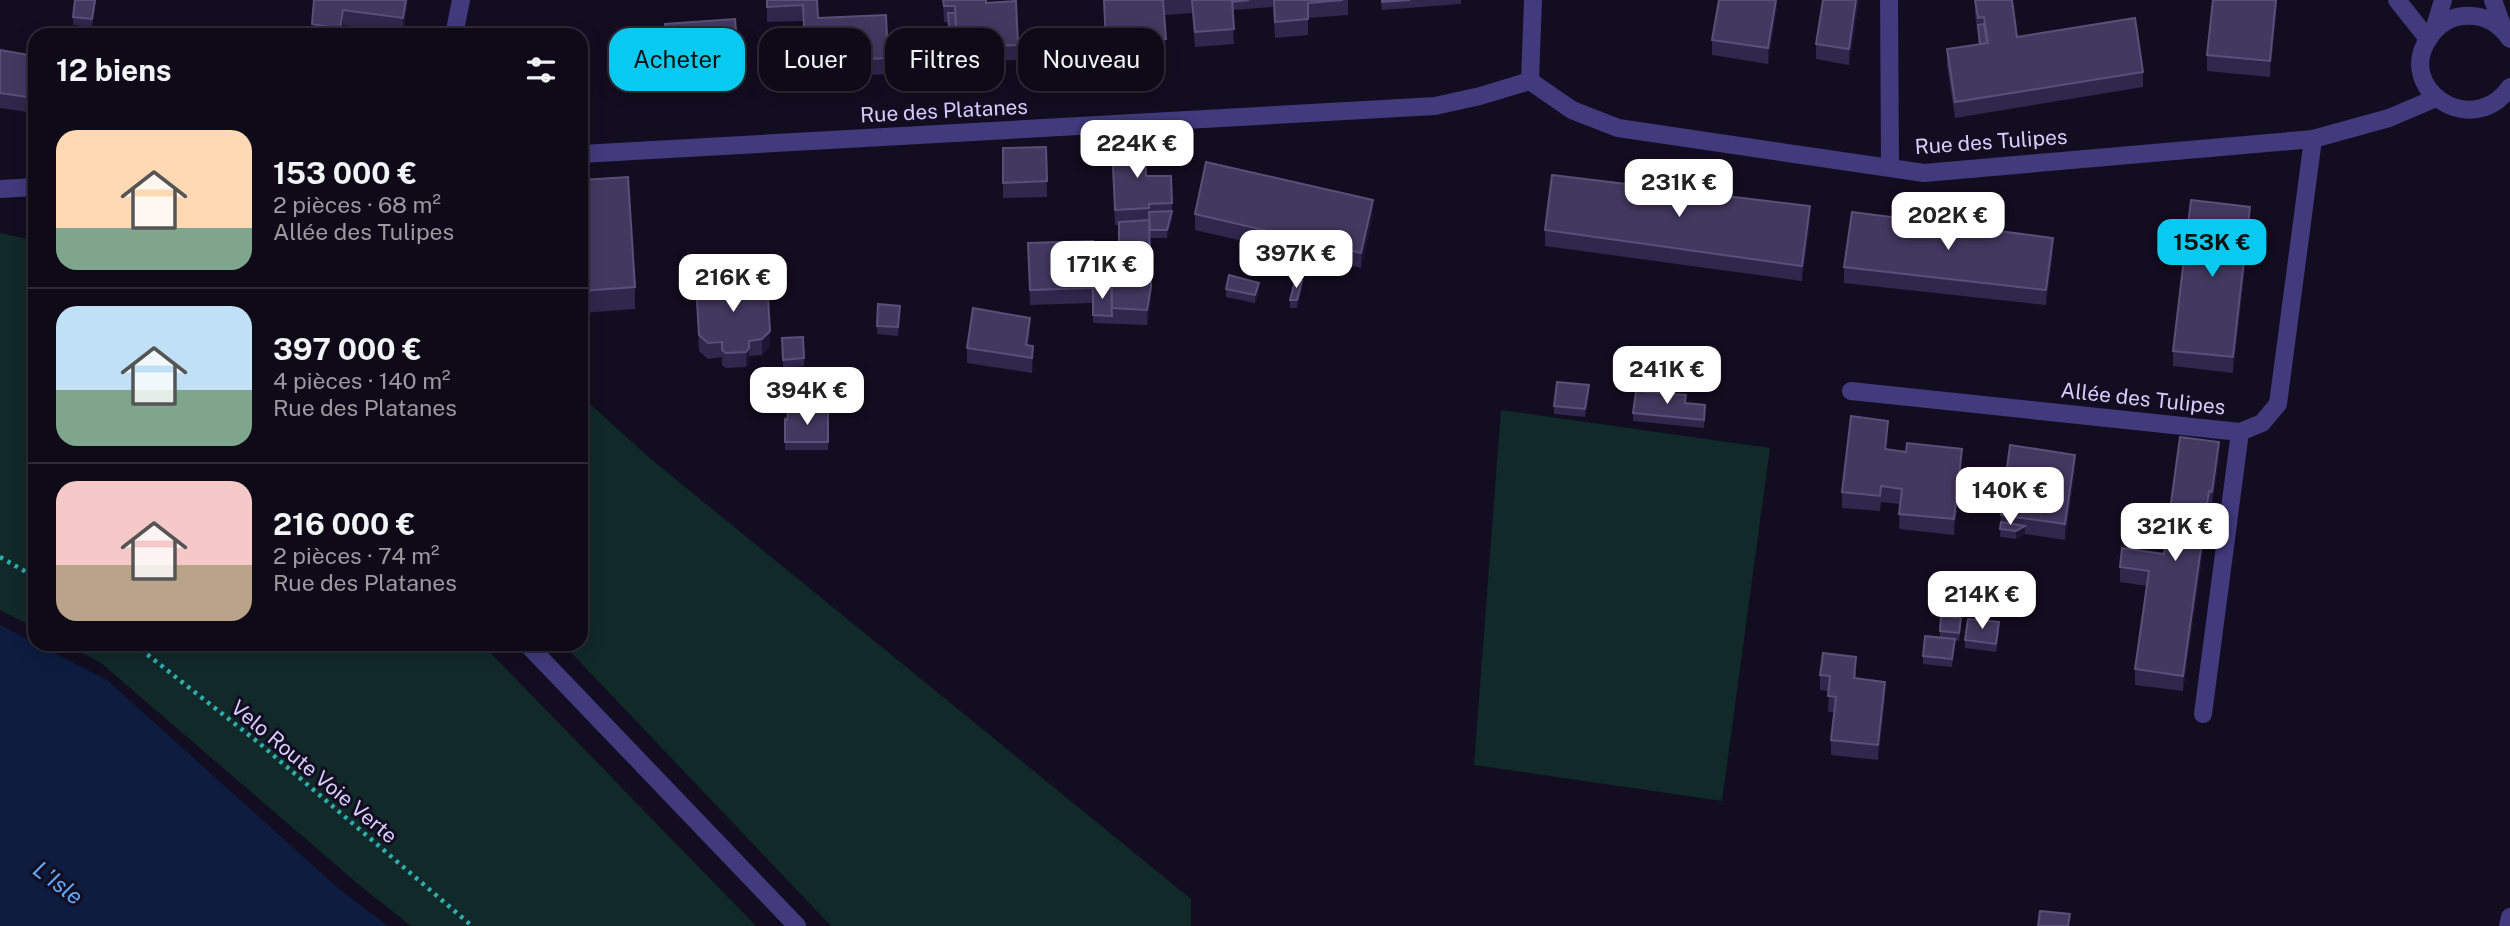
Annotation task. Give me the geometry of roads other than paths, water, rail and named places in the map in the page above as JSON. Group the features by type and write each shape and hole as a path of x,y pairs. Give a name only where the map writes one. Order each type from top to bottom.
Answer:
{"street":[{"path":"455,28 461,0"},
{"path":"1530,81 1533,0"},
{"path":"1889,0 1890,167"},
{"path":"2397,0 2431,35"},
{"path":"2443,0 2421,56 2421,72 2426,86 2447,106 2461,110 2476,110 2510,102"},
{"path":"2493,0 2507,35"},
{"path":"2431,35 2446,21 2461,16 2477,16 2492,21 2507,35"},
{"name":"Rue des Platanes","path":"588,154 1435,106 1530,81"},
{"name":"Rue des Tulipes","path":"1530,81 1572,110 1618,128 1924,173 2313,139 2389,118 2436,98"},
{"path":"2489,106 2501,99 2510,87"},
{"name":"Allée des Tulipes","path":"1851,391 2241,432 2262,424 2278,404 2313,139"},
{"path":"5,188 28,187"},
{"path":"5,188 28,194"},
{"path":"2203,714 2241,432"},
{"path":"534,651 797,926"},
{"path":"2508,926 2510,917"}],"water":[{"name":"L'Isle","path":"0,625 28,639 28,651 51,651 107,680 338,888 388,926 0,926"}]}
